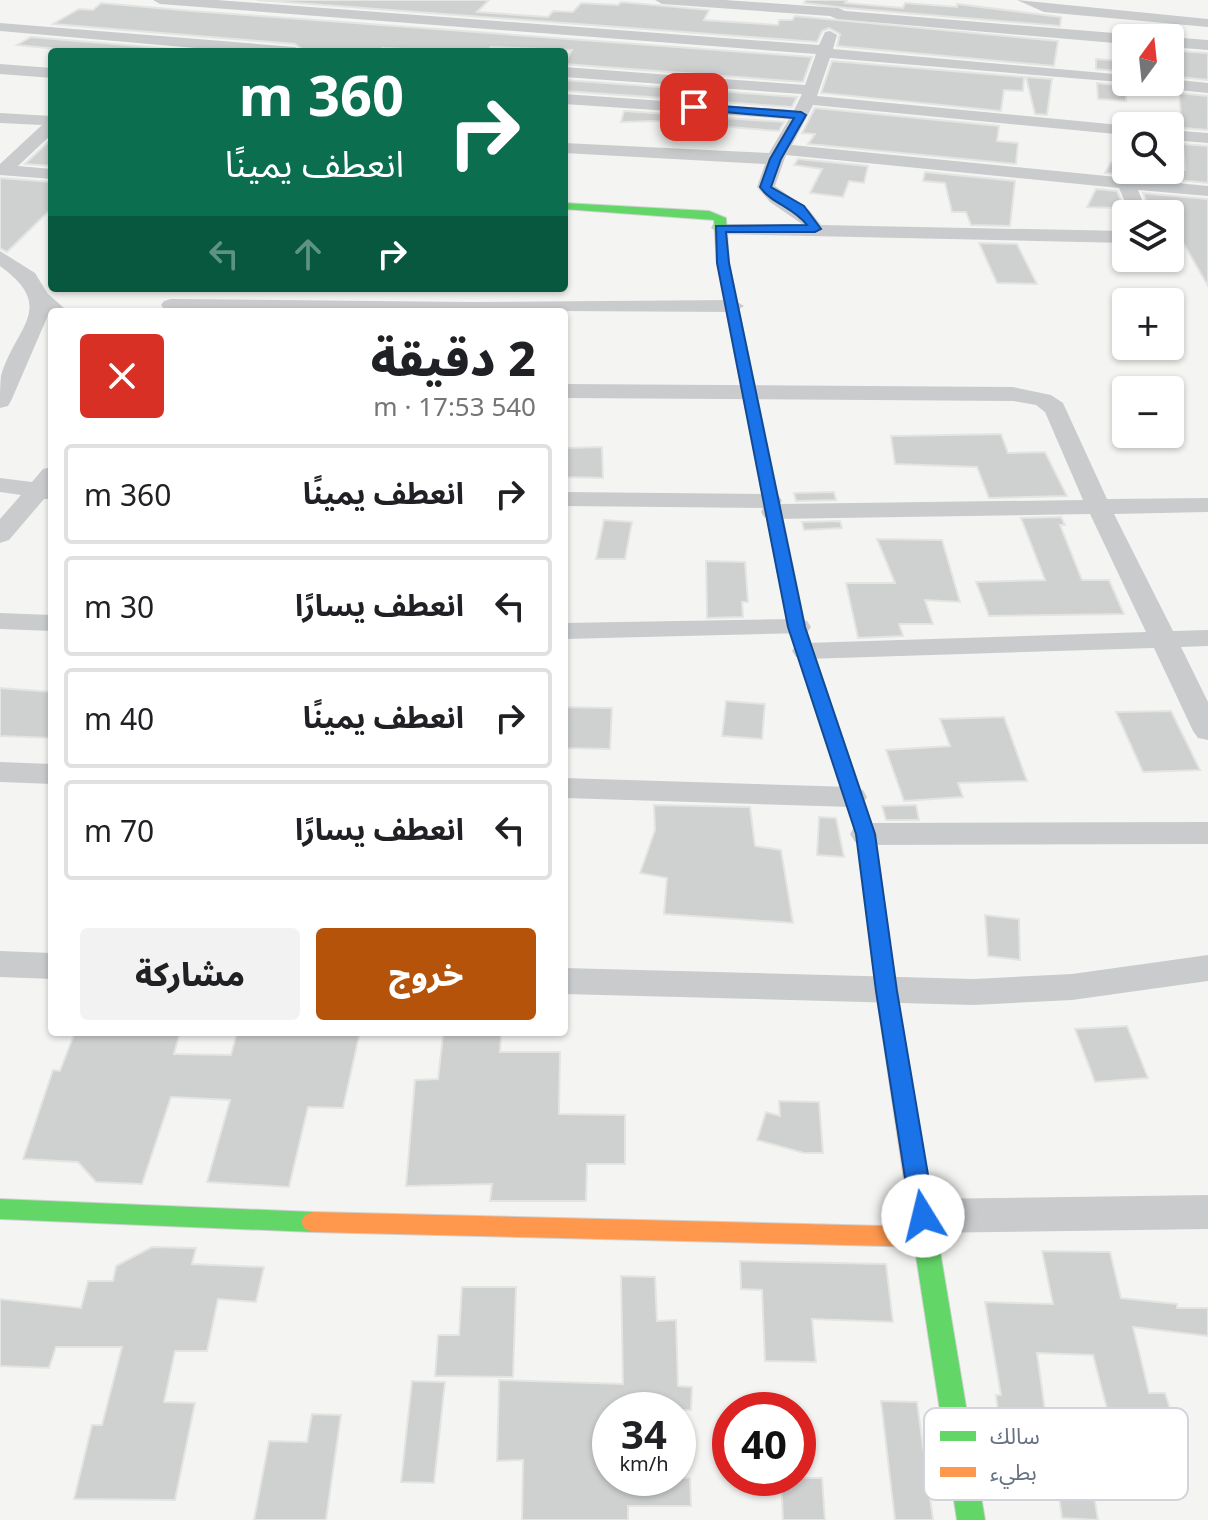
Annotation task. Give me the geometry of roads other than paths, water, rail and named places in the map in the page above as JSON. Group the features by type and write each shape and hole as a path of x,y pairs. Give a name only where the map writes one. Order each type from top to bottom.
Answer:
{"street":[{"path":"160,0 824,52 1089,56 1112,43"},
{"path":"282,11 296,0"},
{"path":"662,0 840,9 1089,56 1112,71"},
{"path":"1024,0 1041,7 1208,23"},
{"path":"143,48 206,4"},
{"path":"815,229 800,209 770,193 766,187 778,154 806,101 840,9"},
{"path":"1120,15 1120,24"},
{"path":"0,27 243,48"},
{"path":"518,46 532,30"},
{"path":"1184,43 1208,45"},
{"path":"739,84 759,46"},
{"path":"0,69 48,73"},
{"path":"568,72 739,84 806,101"},
{"path":"1184,86 1208,88"},
{"path":"568,99 806,101 1112,129"},
{"path":"0,118 48,123"},
{"path":"2,170 48,127"},
{"path":"1184,136 1208,138"},
{"path":"568,148 778,154 1112,182"},
{"path":"2,170 48,174"},
{"path":"1136,184 1208,191"},
{"path":"568,206 709,214 720,218 723,263 801,639 866,834 886,991 953,1408"},
{"path":"720,228 1112,237"},
{"path":"0,257 28,277 40,298 54,308"},
{"path":"0,401 38,320 40,298"},
{"path":"172,302 397,308"},
{"path":"568,309 734,306"},
{"path":"568,391 1013,394 1043,400 1055,408 1099,508 1208,731"},
{"path":"0,485 46,486"},
{"path":"0,535 46,486"},
{"path":"568,499 772,507 1099,508 1208,505"},
{"path":"0,621 48,623"},
{"path":"568,631 801,639 1208,638"},
{"path":"0,772 48,774"},
{"path":"568,788 852,797"},
{"path":"866,834 1208,833"},
{"path":"0,964 48,966"},
{"path":"568,981 974,992 1072,987 1208,968"},
{"path":"0,1209 468,1228 925,1227 1208,1212"},
{"path":"968,1500 971,1520"}]}
